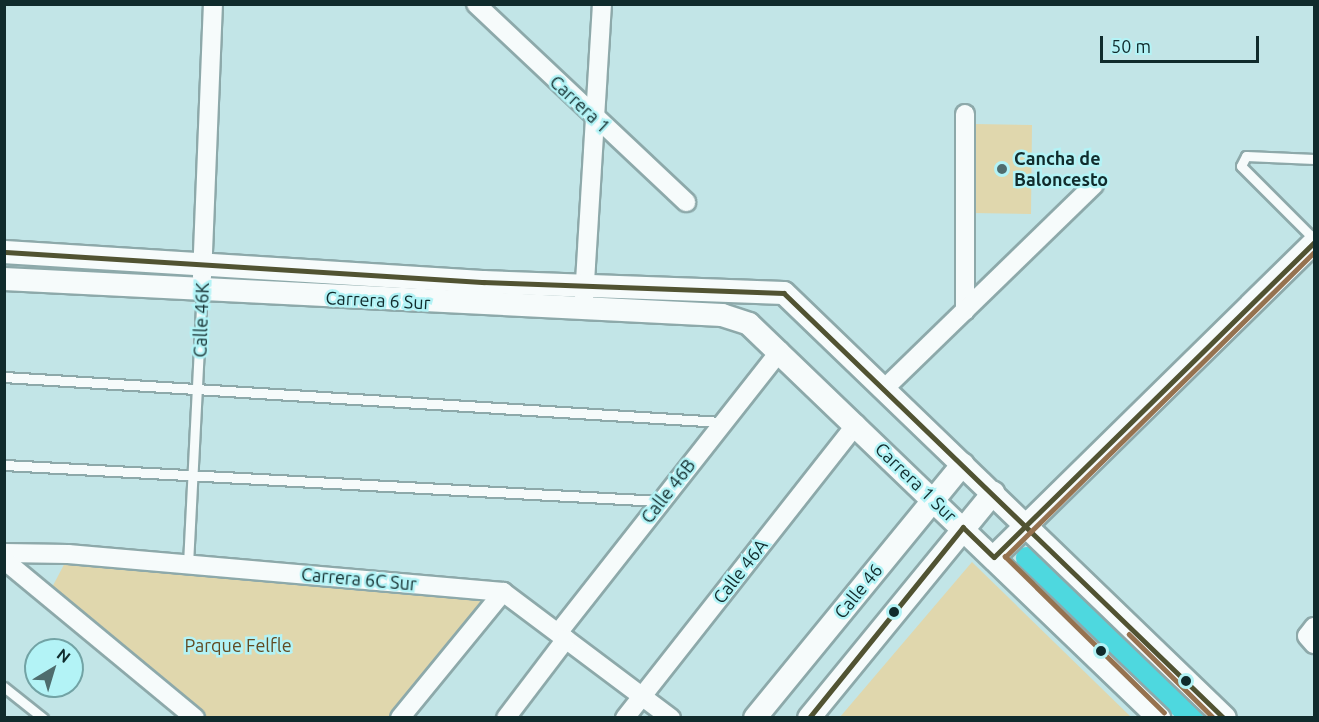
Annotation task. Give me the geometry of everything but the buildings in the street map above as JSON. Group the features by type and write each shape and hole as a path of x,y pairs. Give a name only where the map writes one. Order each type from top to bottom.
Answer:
{"street":[{"name":"Calle 46K","path":"202,291 213,4"},
{"name":"Carrera 1","path":"476,4 596,121 686,202"},
{"path":"583,311 602,4"},
{"path":"965,114 965,311"},
{"path":"1094,185 884,389 1225,717"},
{"path":"994,557 1314,240"},
{"name":"Carrera 6 Sur","path":"4,252 202,262 304,272 585,288 784,293 884,389"},
{"name":"Carrera 6 Sur","path":"4,279 583,311 722,315 749,324"},
{"name":"Carrera 1 Sur","path":"749,324 780,351 1159,717"},
{"name":"Calle 46B","path":"506,717 660,501 780,351"},
{"name":"Calle 46A","path":"625,717 856,424"},
{"name":"Calle 46","path":"755,717 963,464"},
{"path":"809,717 993,493"},
{"name":"Carrera 6C Sur","path":"4,553 68,554 503,592"},
{"path":"4,560 195,717"},
{"path":"400,717 503,592 671,717"}],"lane":[{"path":"1314,159 1246,156 1241,166 1314,240"},
{"name":"Calle 46K","path":"188,564 195,473 202,291"},
{"path":"4,377 722,422"},
{"path":"4,465 195,473 660,501"},
{"path":"4,687 43,717"}],"green space":[{"name":"Cancha de Baloncesto","path":"974,124 1032,125 1031,214 972,213"},
{"name":"Parque Felfle","path":"67,559 497,594 397,717 203,718 49,593"},
{"path":"972,562 1131,717 840,717"}],"waterway":[{"path":"1027,558 1192,718"}],"transit line":[{"path":"809,718 963,527 994,557 1314,242"},
{"path":"4,252 483,282 784,293 1224,718"},
{"path":"1164,713 1005,557 1314,252"},
{"path":"1129,634 1214,718"}],"place":[{"name":"Cancha de Baloncesto","path":"1002,169"}]}
